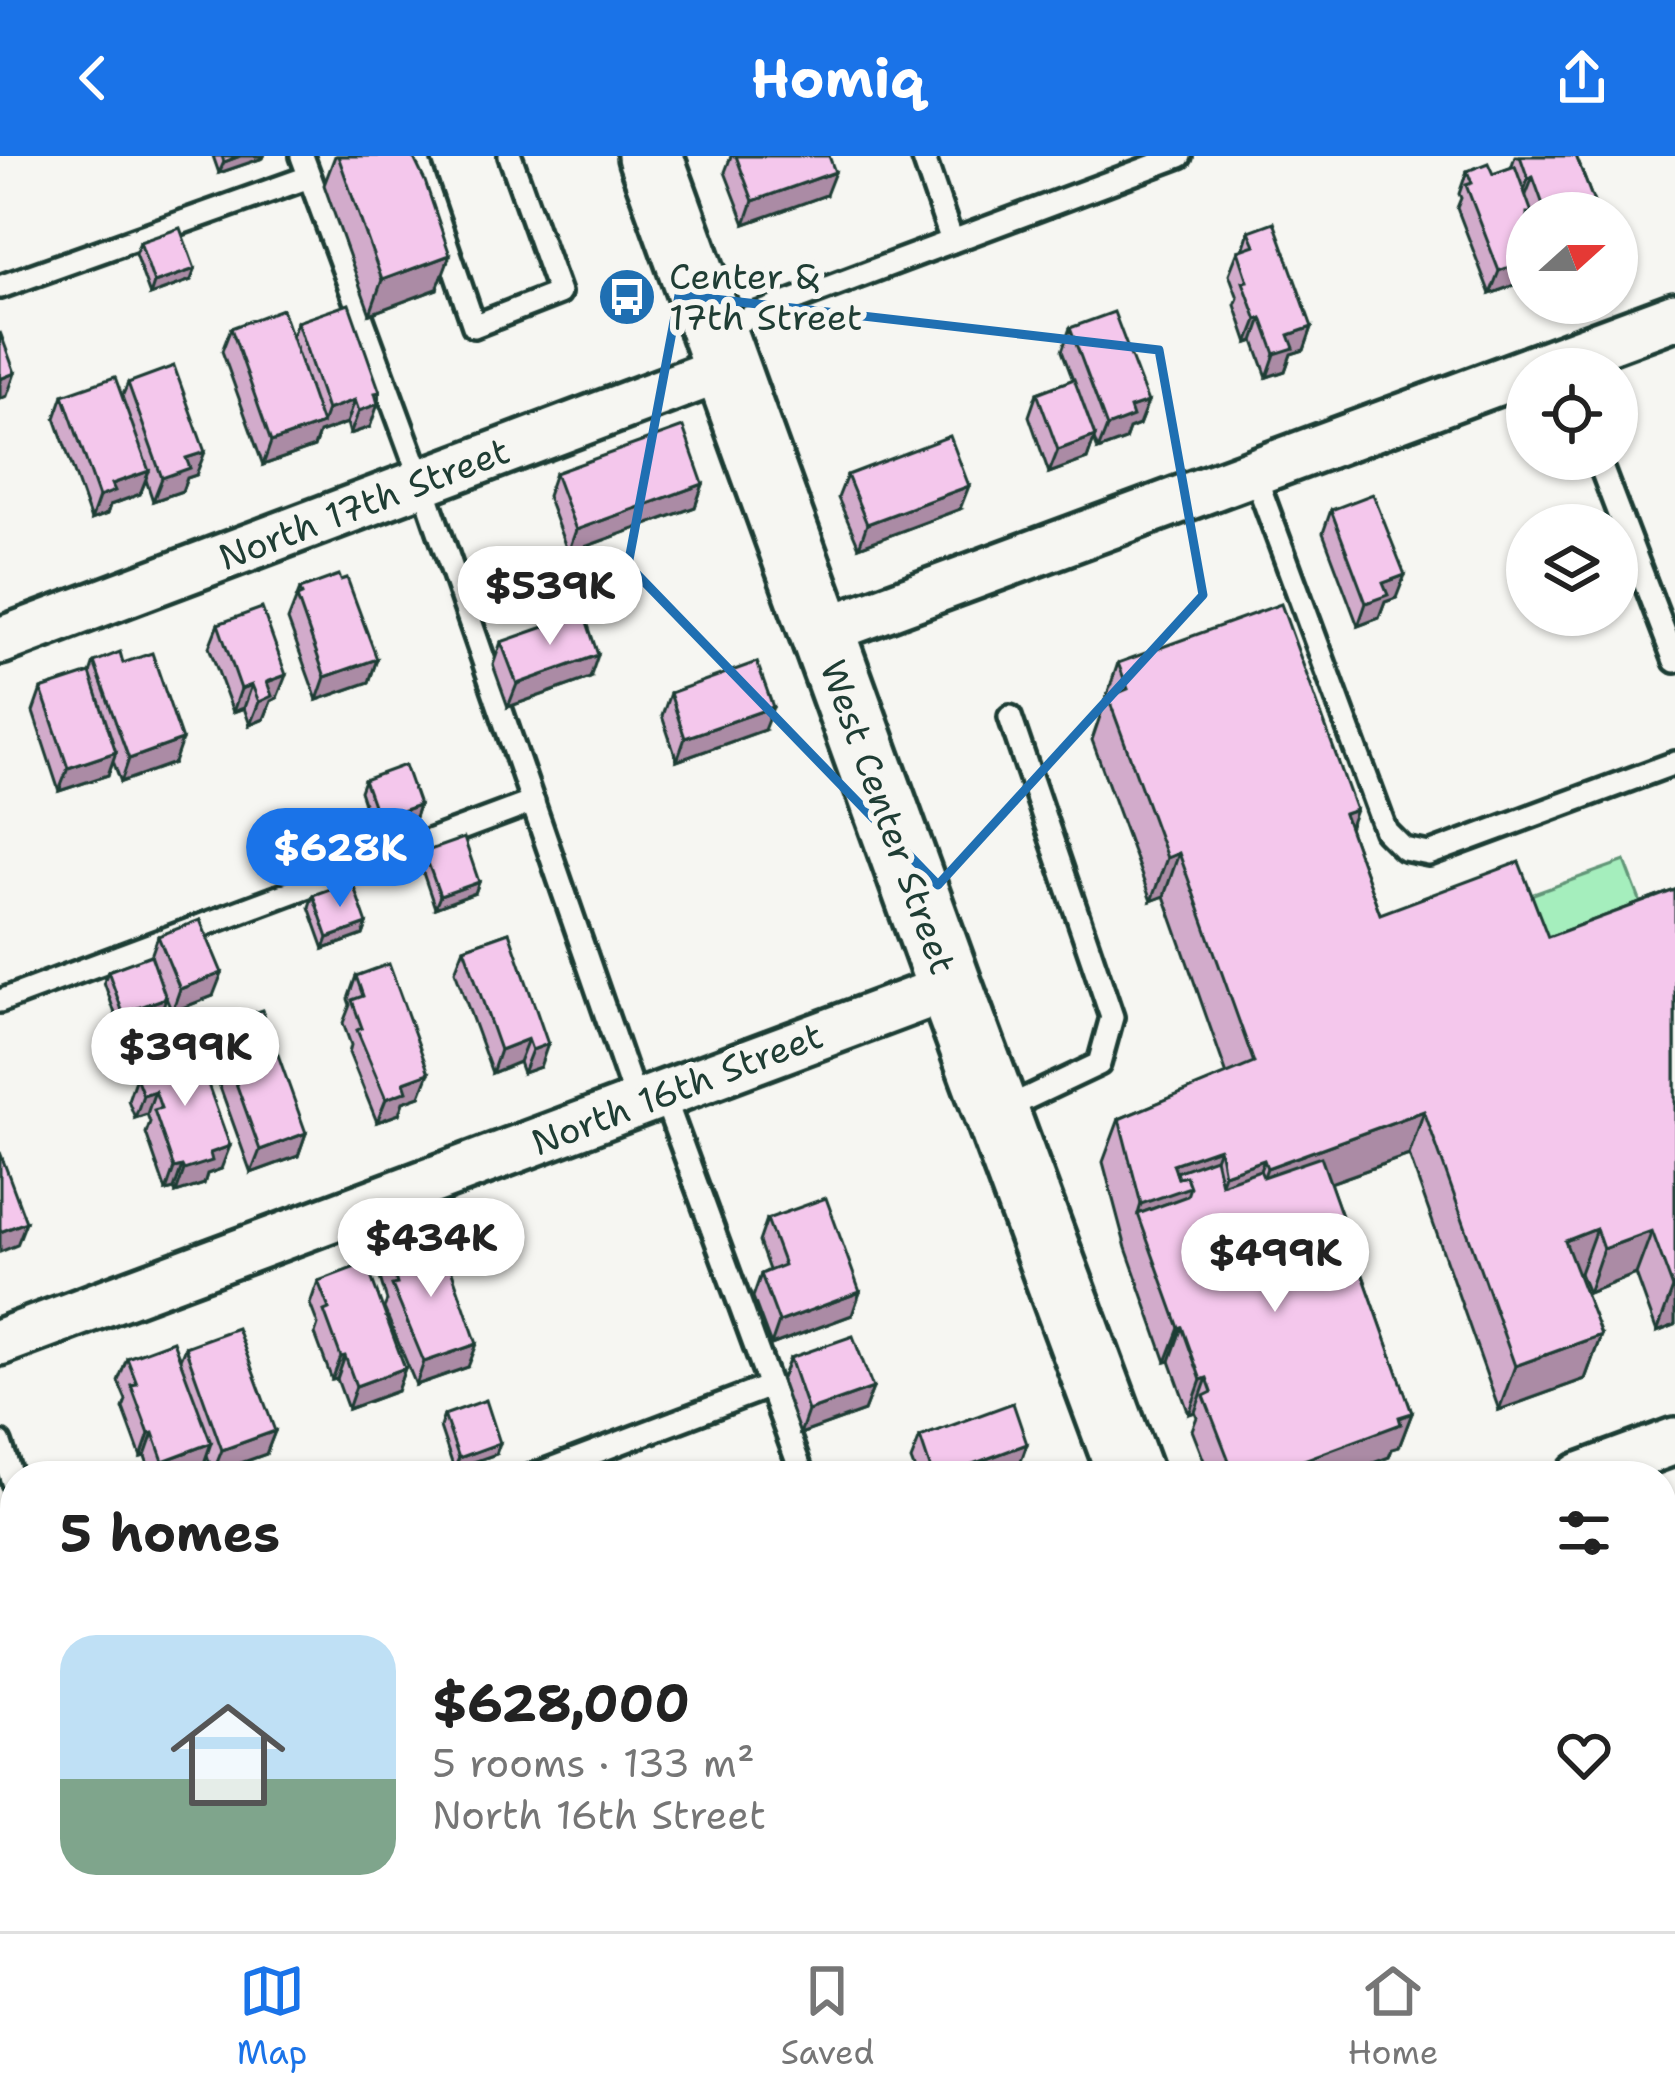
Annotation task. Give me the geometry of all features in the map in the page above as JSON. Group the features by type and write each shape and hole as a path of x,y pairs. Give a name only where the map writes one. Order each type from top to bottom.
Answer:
{"street":[{"name":"West Center Street","path":"650,156 1125,1461"},
{"path":"1593,348 1675,316"},
{"name":"North 17th Street","path":"0,641 422,482 721,349"},
{"path":"822,632 1506,381"},
{"name":"North 16th Street","path":"0,1342 950,987"},
{"path":"1622,1461 1675,1442"}],"lane":[{"path":"416,156 474,326 559,293 510,156"},
{"path":"923,156 952,241"},
{"path":"721,349 952,241 1180,156"},
{"path":"0,287 306,166 533,802 798,1461"},
{"path":"1254,472 1386,831 1405,849 1429,854 1675,764"},
{"path":"1606,480 1675,661"},
{"path":"996,1112 1099,1064 1112,1017 1010,717"},
{"path":"0,1001 533,802"},
{"path":"572,1461 770,1386"}],"highlighted area":[{"path":"679,295 1159,350 1203,595 938,885 628,565"}],"green space":[{"path":"1625,861 1653,935 1532,981 1503,905"}],"building":[{"path":"338,156 413,156 450,255 382,280"},
{"path":"736,156 829,156 835,172 753,201"},
{"path":"1520,156 1576,156 1590,192 1538,192 1533,177 1528,179"},
{"path":"1488,163 1493,174 1515,166 1524,192 1506,192 1506,268 1499,271 1466,185 1472,183 1467,171"},
{"path":"1274,222 1312,327 1289,335 1294,348 1275,354 1243,282 1248,281 1238,251 1255,245 1249,231"},
{"path":"180,228 195,269 154,283 140,242"},
{"path":"349,304 380,392 375,393 378,404 359,411 355,400 327,410 297,322"},
{"path":"282,309 322,424 271,442 231,328"},
{"path":"1114,312 1148,402 1130,408 1133,417 1107,427 1070,328"},
{"path":"0,332 15,373 0,379"},
{"path":"174,366 205,452 186,458 190,468 162,478 128,383"},
{"path":"115,377 149,471 112,484 115,491 99,497 63,395"},
{"path":"1074,379 1095,436 1058,450 1037,393"},
{"path":"683,427 703,484 576,530 555,473"},
{"path":"950,436 969,486 867,524 847,475"},
{"path":"1373,494 1405,575 1383,583 1388,595 1366,603 1331,510"},
{"path":"339,575 341,580 347,578 377,659 325,677 297,597 302,595 300,589"},
{"path":"1281,604 1356,810 1344,814 1380,914 1519,862 1548,937 1675,890 1675,1288 1652,1231 1603,1249 1596,1229 1565,1241 1601,1335 1515,1366 1424,1111 1267,1168 1264,1160 1224,1174 1219,1148 1173,1164 1178,1178 1186,1176 1190,1187 1141,1204 1119,1119 1254,1063 1179,853 1167,858 1108,697 1128,689 1118,663"},
{"path":"262,608 286,675 267,682 272,696 259,702 252,685 241,689 218,624"},
{"path":"584,613 598,655 517,684 501,642"},
{"path":"120,652 123,663 152,653 182,740 129,759 94,662"},
{"path":"757,662 773,707 685,738 670,693"},
{"path":"90,673 116,752 68,768 41,689"},
{"path":"405,765 419,805 378,819 364,780"},
{"path":"464,838 479,882 440,896 424,852"},
{"path":"352,881 367,924 328,938 313,895"},
{"path":"200,920 222,973 180,989 158,936"},
{"path":"509,932 548,1044 532,1050 528,1039 500,1050 464,948"},
{"path":"151,955 166,998 123,1013 108,971"},
{"path":"389,964 429,1073 404,1082 407,1091 386,1099 357,1030 362,1028 352,1000 363,996 356,976"},
{"path":"262,1010 306,1133 260,1150 228,1061 232,1059 228,1049 244,1044 235,1019"},
{"path":"195,1048 230,1146 210,1153 212,1161 184,1170 174,1168 154,1110 161,1108 155,1091 143,1095 136,1077 146,1074 143,1066"},
{"path":"0,1152 26,1222 0,1232"},
{"path":"1321,1157 1412,1413 1399,1417 1401,1424 1301,1461 1229,1461 1204,1396 1212,1392 1207,1378 1201,1380 1179,1328 1138,1214 1187,1196 1186,1176 1178,1178 1176,1172 1215,1158 1221,1184 1260,1170 1263,1177"},
{"path":"826,1198 860,1292 779,1322 761,1274 784,1265 767,1219"},
{"path":"440,1237 477,1344 424,1362 392,1285 397,1284 388,1255"},
{"path":"366,1263 405,1368 356,1386 324,1311 329,1309 318,1281"},
{"path":"237,1328 275,1431 222,1450 185,1347"},
{"path":"853,1336 873,1388 808,1411 790,1358"},
{"path":"173,1341 211,1443 163,1461 131,1385 137,1384 127,1358"},
{"path":"486,1400 500,1443 459,1458 444,1415"},
{"path":"1013,1403 1027,1444 981,1461 928,1461 920,1437"}],"place":[{"name":"Center & 17th Street","path":"627,297"}]}
